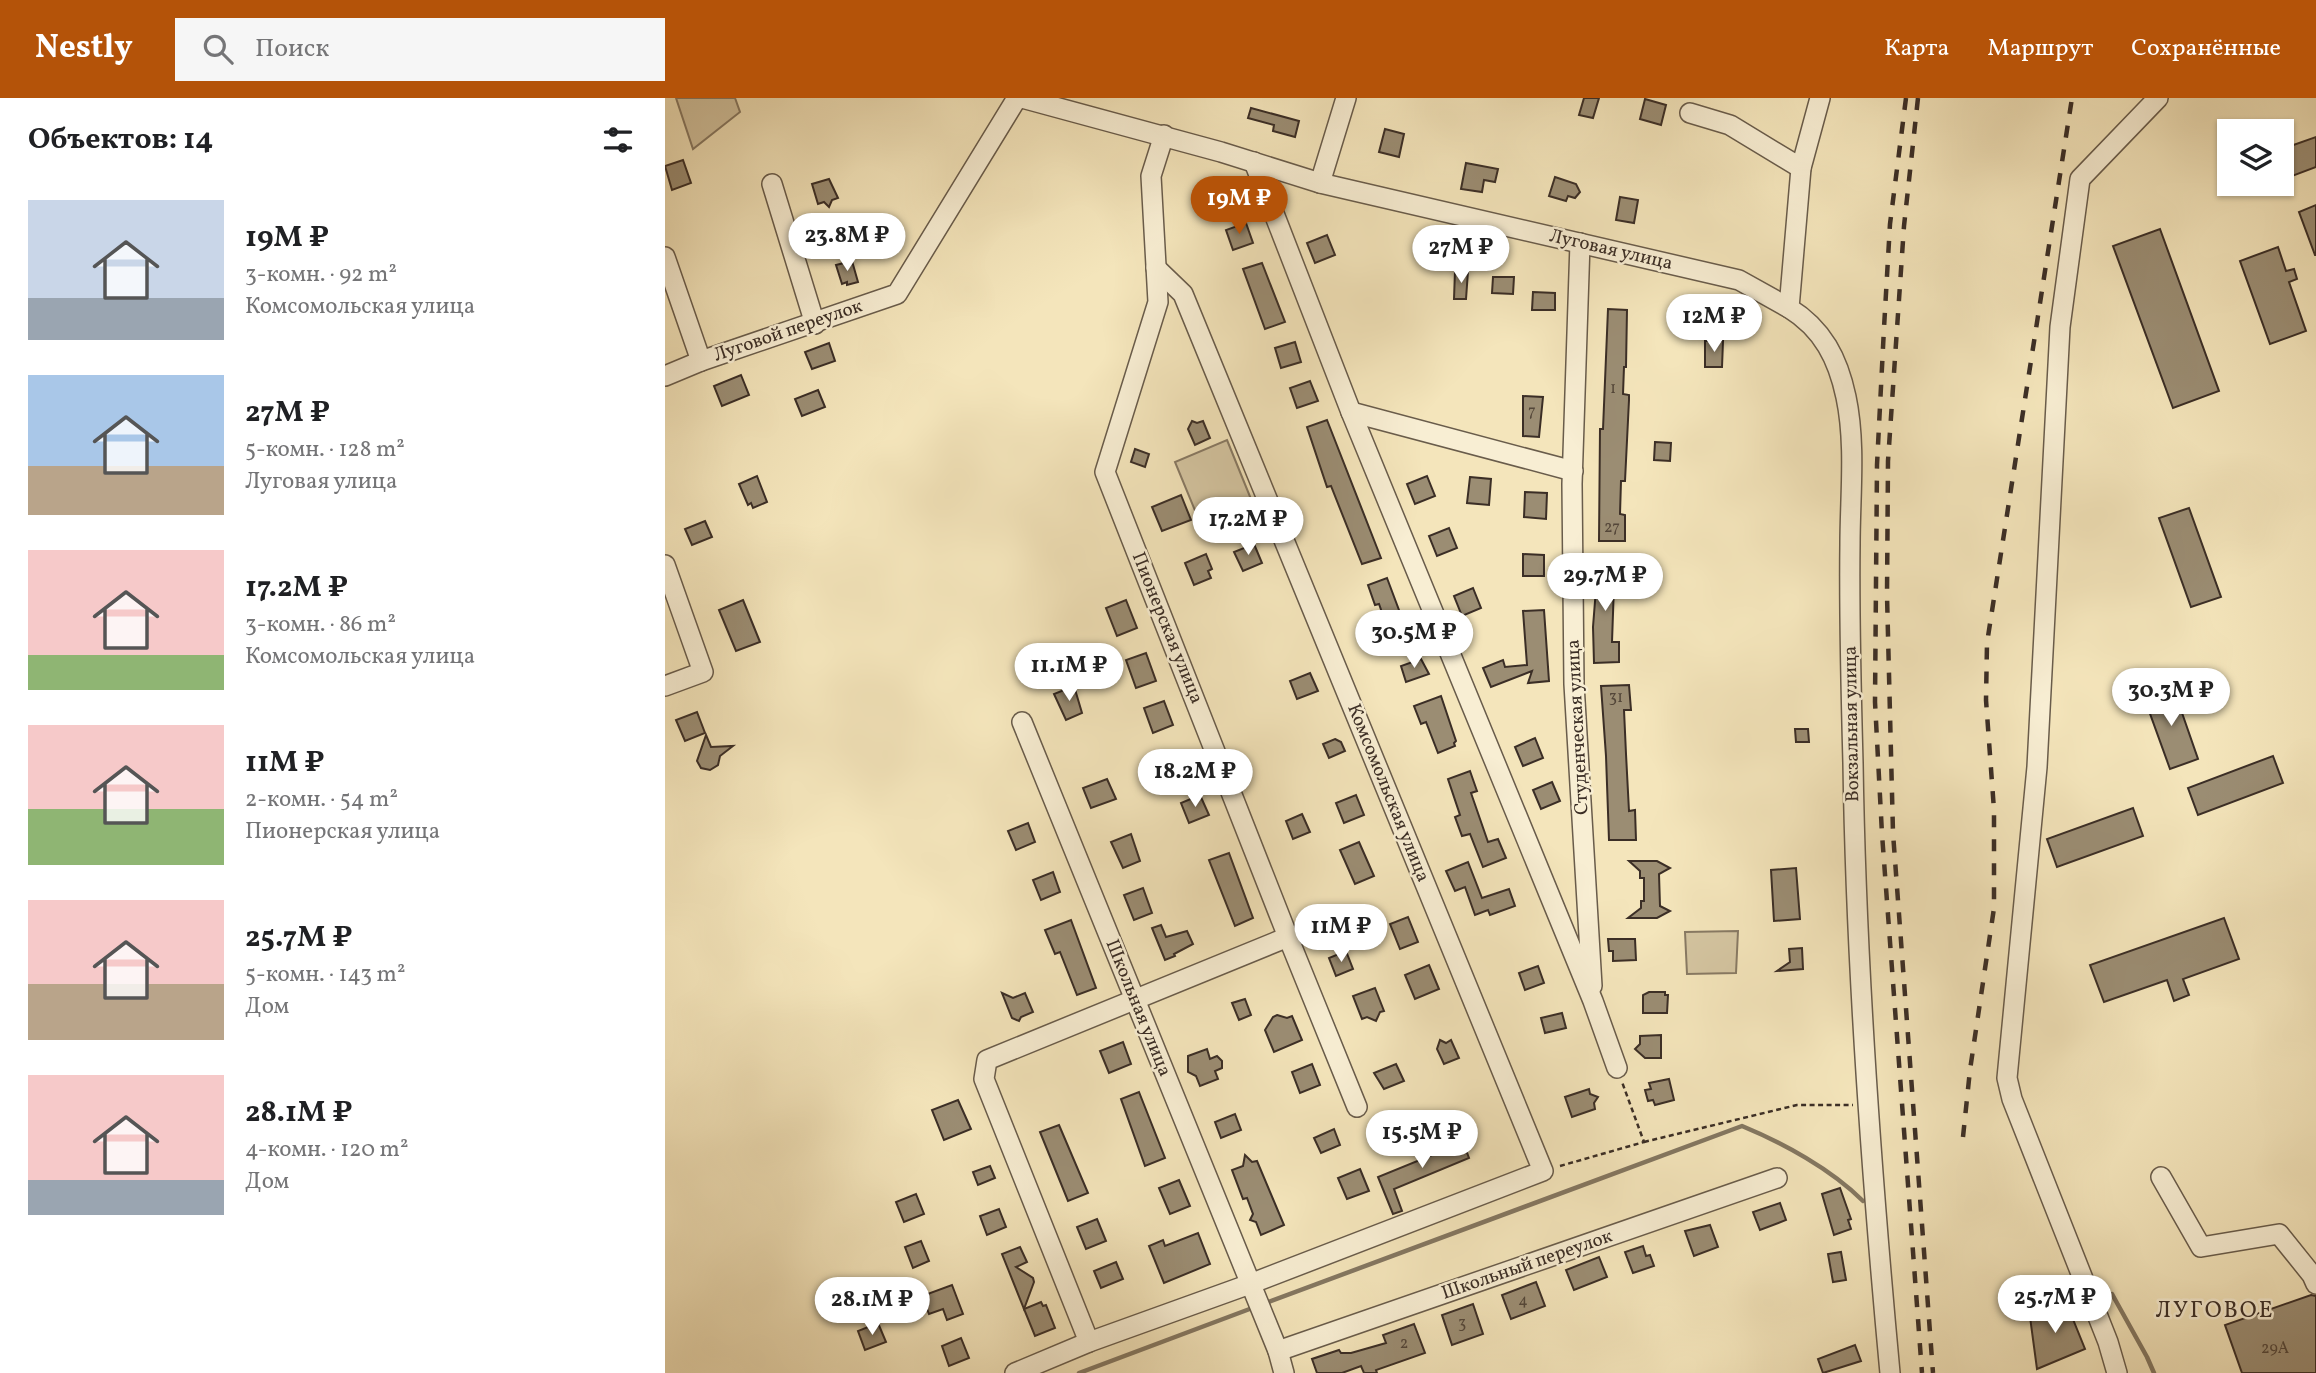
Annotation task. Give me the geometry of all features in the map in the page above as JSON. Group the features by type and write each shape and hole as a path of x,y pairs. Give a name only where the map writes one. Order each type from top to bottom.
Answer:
{"street":[{"name":"Луговая улица","path":"1019,98 1164,135 1320,183 1739,280 1789,308"},
{"name":"Луговой переулок","path":"665,376 701,361 897,294 1019,98"},
{"path":"1320,183 1346,98"},
{"path":"1789,308 1801,168 1820,98"},
{"path":"2117,1373 2108,1342 2012,1099 2007,1078 2037,767 2060,327 2080,179 2158,98"},
{"path":"1690,113 1730,125 1801,168"},
{"name":"Пионерская улица","path":"1164,135 1151,176 1158,302 1105,471 1357,1107"},
{"path":"1254,162 1352,412 1593,1001 1617,1068"},
{"path":"772,184 815,324"},
{"name":"Студенческая улица","path":"1580,243 1573,471 1574,684 1593,1001"},
{"name":"Луговой переулок","path":"665,257 701,361"},
{"name":"Комсомольская улица","path":"1156,268 1183,294 1543,1171"},
{"name":"Вокзальная улица","path":"1789,308 1805,318 1820,334 1836,360 1847,399 1850,448 1854,843 1874,1201 1890,1373"},
{"path":"1352,412 1573,471"},
{"path":"665,565 703,672 665,686"},
{"name":"Школьная улица","path":"1022,722 1277,1351"},
{"path":"1089,1342 984,1079 987,1060 1288,937"},
{"path":"1015,1373 1089,1342 1252,1289 1543,1171"},
{"path":"2161,1177 2201,1247 2279,1234 2312,1275 2316,1284"},
{"name":"Школьный переулок","path":"1277,1351 1777,1178"},
{"path":"1277,1351 1284,1373"}],"path":[{"path":"1617,1068 1644,1142"},
{"path":"1543,1171 1644,1142 1797,1105 1868,1105"}],"shaded area":[{"path":"676,98 735,98 740,112 693,149"},
{"path":"1227,440 1253,504 1201,525 1175,462"},
{"path":"1738,931 1736,973 1687,974 1685,932"}],"building":[{"path":"1584,98 1599,98 1593,118 1579,115"},
{"path":"1645,99 1666,105 1661,125 1640,119"},
{"path":"1251,108 1299,121 1295,137 1273,131 1274,125 1248,118"},
{"path":"1385,129 1404,134 1399,157 1379,152"},
{"path":"2316,137 2316,167 2294,175 2294,145"},
{"path":"683,160 691,183 672,190 665,166"},
{"path":"1466,163 1498,169 1495,182 1484,180 1482,192 1461,189"},
{"path":"1555,177 1576,184 1580,192 1575,198 1568,196 1566,201 1549,196"},
{"path":"829,179 838,198 832,200 829,207 824,202 818,204 812,184"},
{"path":"1620,197 1638,200 1634,223 1616,220"},
{"path":"2316,205 2316,255 2315,255 2299,212"},
{"path":"846,222 851,238 849,242 838,245 836,239 828,242 824,229"},
{"path":"1246,223 1253,243 1233,250 1226,230"},
{"path":"2160,229 2219,391 2173,408 2113,246"},
{"path":"1327,235 1335,255 1315,263 1307,243"},
{"path":"2278,247 2286,271 2294,269 2297,279 2289,282 2306,331 2270,344 2240,261"},
{"path":"852,261 858,282 842,284 836,265"},
{"path":"1262,263 1285,322 1265,329 1243,269"},
{"path":"1455,271 1468,271 1466,299 1454,299"},
{"path":"1493,277 1514,277 1513,294 1492,293"},
{"path":"1533,292 1555,293 1555,310 1532,310"},
{"path":"1608,309 1627,310 1623,394 1629,395 1629,400 1625,481 1621,481 1620,514 1625,515 1625,541 1599,541 1600,429 1603,429"},
{"path":"1705,341 1723,341 1722,367 1705,367"},
{"path":"1295,342 1301,362 1281,368 1275,348"},
{"path":"829,343 835,361 812,369 805,352"},
{"path":"741,375 749,395 722,406 714,386"},
{"path":"1310,381 1318,401 1297,408 1290,388"},
{"path":"818,390 825,407 802,416 795,399"},
{"path":"1523,396 1543,397 1539,437 1523,436"},
{"path":"1327,420 1381,558 1362,564 1331,486 1327,487 1307,427"},
{"path":"1192,421 1203,421 1210,438 1195,445 1188,429"},
{"path":"1655,442 1671,443 1670,461 1654,460"},
{"path":"1135,449 1149,454 1145,467 1131,462"},
{"path":"757,476 767,502 753,508 751,503 748,505 739,484"},
{"path":"1427,476 1435,496 1415,504 1407,484"},
{"path":"1470,477 1491,479 1489,505 1467,503"},
{"path":"1525,492 1547,493 1546,519 1524,517"},
{"path":"1181,495 1191,520 1162,531 1152,507"},
{"path":"2189,508 2221,597 2191,607 2159,518"},
{"path":"705,521 712,537 692,545 685,529"},
{"path":"1449,528 1457,548 1437,556 1429,536"},
{"path":"1254,544 1262,563 1243,571 1234,552"},
{"path":"1206,554 1212,569 1208,571 1211,578 1194,585 1185,563"},
{"path":"1523,554 1544,555 1544,576 1523,576"},
{"path":"1610,559 1618,563 1618,585 1614,585 1612,642 1619,642 1619,662 1594,663 1593,627 1597,576 1594,576 1594,565 1600,565"},
{"path":"1387,578 1402,618 1406,617 1413,637 1393,644 1379,604 1375,605 1368,585"},
{"path":"1473,588 1481,608 1462,616 1454,596"},
{"path":"743,600 760,642 736,651 719,610"},
{"path":"1126,600 1137,628 1117,636 1106,608"},
{"path":"1544,610 1549,681 1528,683 1532,671 1491,687 1483,668 1503,660 1505,667 1527,665 1523,611"},
{"path":"1146,653 1156,681 1136,688 1126,660"},
{"path":"1421,659 1429,674 1406,682 1401,666"},
{"path":"1310,673 1318,691 1297,699 1290,681"},
{"path":"1629,685 1631,710 1624,710 1629,811 1635,810 1636,840 1609,840 1601,686"},
{"path":"1074,686 1082,713 1066,720 1054,694"},
{"path":"2173,687 2198,759 2170,769 2144,697"},
{"path":"1441,696 1456,741 1455,746 1438,753 1426,722 1421,724 1414,706"},
{"path":"1164,701 1173,725 1153,733 1144,708"},
{"path":"697,712 705,733 685,741 676,720"},
{"path":"1795,729 1808,729 1809,742 1796,742"},
{"path":"706,735 711,747 733,746 720,756 718,765 710,770 701,768 697,761"},
{"path":"1535,738 1543,758 1523,766 1515,747"},
{"path":"1335,739 1341,742 1345,751 1329,758 1323,744"},
{"path":"1187,754 1194,772 1175,779 1168,762"},
{"path":"2273,756 2283,783 2198,815 2188,788"},
{"path":"1470,771 1477,791 1471,793 1488,842 1498,839 1506,858 1483,867 1470,834 1462,836 1455,817 1460,815 1448,779"},
{"path":"1107,779 1116,799 1091,808 1083,788"},
{"path":"1552,782 1560,801 1541,809 1533,790"},
{"path":"1200,795 1209,815 1189,823 1181,803"},
{"path":"1356,795 1364,815 1344,823 1336,803"},
{"path":"2133,808 2143,836 2057,867 2047,839"},
{"path":"1302,814 1310,832 1293,839 1286,821"},
{"path":"1028,823 1035,842 1016,850 1008,831"},
{"path":"1131,834 1140,861 1123,868 1111,842"},
{"path":"1359,842 1374,876 1355,884 1340,850"},
{"path":"1229,853 1253,918 1235,926 1209,860"},
{"path":"1629,861 1657,861 1670,868 1659,874 1660,906 1670,911 1657,918 1628,918 1641,908 1641,901 1644,901 1644,878 1640,878 1640,871"},
{"path":"1468,862 1482,898 1509,889 1515,906 1490,915 1488,910 1475,915 1465,887 1455,891 1446,871"},
{"path":"1796,868 1800,919 1774,921 1771,870"},
{"path":"1053,872 1060,892 1041,900 1033,880"},
{"path":"1143,888 1152,913 1134,920 1124,895"},
{"path":"1408,917 1418,942 1400,949 1390,924"},
{"path":"2224,918 2239,959 2183,979 2189,995 2174,1001 2167,980 2104,1002 2090,965"},
{"path":"1071,920 1096,988 1077,995 1060,952 1055,954 1045,930"},
{"path":"1161,925 1166,937 1187,931 1193,944 1165,960 1152,928"},
{"path":"1608,939 1635,939 1636,960 1613,961 1613,951 1609,951"},
{"path":"1802,948 1803,969 1777,971 1790,962 1789,949"},
{"path":"1346,951 1353,969 1336,976 1329,958"},
{"path":"1429,965 1439,989 1415,999 1405,975"},
{"path":"1538,966 1544,983 1525,990 1519,973"},
{"path":"1375,988 1384,1011 1380,1012 1376,1021 1367,1017 1362,1019 1353,996"},
{"path":"1649,992 1665,992 1665,995 1668,995 1667,1013 1643,1013 1643,995"},
{"path":"1002,993 1013,998 1025,993 1033,1012 1021,1017 1019,1021 1012,1018"},
{"path":"1245,999 1251,1015 1239,1020 1232,1003"},
{"path":"1562,1013 1566,1028 1545,1033 1541,1018"},
{"path":"1277,1015 1287,1018 1292,1016 1302,1040 1274,1052 1265,1030"},
{"path":"1661,1035 1661,1058 1645,1058 1635,1049 1640,1044 1640,1036"},
{"path":"1440,1040 1446,1043 1451,1040 1459,1058 1444,1064 1437,1049"},
{"path":"1123,1042 1131,1064 1109,1073 1100,1051"},
{"path":"1207,1049 1210,1059 1217,1056 1222,1061 1222,1068 1215,1071 1218,1079 1200,1086 1196,1076 1188,1072 1188,1056"},
{"path":"1312,1064 1320,1085 1300,1093 1292,1072"},
{"path":"1396,1064 1404,1081 1384,1089 1374,1073"},
{"path":"1669,1079 1674,1100 1655,1105 1653,1100 1648,1101 1645,1090 1651,1089 1649,1083"},
{"path":"1589,1089 1590,1094 1598,1097 1594,1103 1595,1109 1572,1117 1565,1097"},
{"path":"1139,1092 1165,1158 1145,1166 1121,1099"},
{"path":"958,1100 971,1129 944,1140 932,1110"},
{"path":"1235,1114 1241,1130 1221,1138 1215,1122"},
{"path":"1059,1125 1088,1193 1068,1201 1040,1132"},
{"path":"1334,1129 1340,1145 1321,1153 1314,1138"},
{"path":"1461,1137 1469,1158 1394,1189 1402,1211 1393,1214 1378,1177 1447,1149 1444,1143"},
{"path":"1245,1155 1252,1162 1257,1161 1284,1225 1261,1235 1256,1222 1250,1220 1253,1214 1247,1198 1243,1199 1232,1170 1243,1166"},
{"path":"990,1166 995,1178 978,1185 973,1172"},
{"path":"1360,1169 1369,1191 1347,1199 1338,1178"},
{"path":"1179,1180 1190,1206 1170,1214 1159,1188"},
{"path":"1840,1188 1851,1219 1848,1220 1851,1229 1834,1235 1822,1194"},
{"path":"916,1194 924,1214 904,1222 896,1202"},
{"path":"1780,1203 1786,1220 1760,1230 1753,1212"},
{"path":"999,1209 1006,1227 987,1235 980,1216"},
{"path":"1097,1219 1106,1241 1086,1249 1077,1227"},
{"path":"1710,1225 1718,1247 1694,1256 1685,1231"},
{"path":"1198,1233 1210,1264 1164,1283 1149,1246 1163,1240 1165,1246"},
{"path":"921,1241 929,1261 913,1268 905,1247"},
{"path":"1643,1246 1646,1256 1650,1255 1654,1266 1633,1273 1625,1252"},
{"path":"1020,1247 1027,1262 1016,1267 1033,1278 1034,1282 1024,1309 1002,1254"},
{"path":"1841,1252 1846,1280 1833,1282 1828,1254"},
{"path":"1599,1257 1607,1277 1574,1290 1566,1270"},
{"path":"1116,1262 1123,1279 1101,1288 1094,1271"},
{"path":"1536,1282 1545,1306 1511,1319 1502,1295"},
{"path":"952,1285 963,1314 947,1320 943,1309 929,1314 922,1296"},
{"path":"2311,1295 2316,1296 2316,1373 2242,1373 2225,1325"},
{"path":"1041,1302 1043,1306 1046,1305 1055,1328 1035,1336 1024,1309"},
{"path":"2066,1302 2085,1349 2037,1369 2030,1317"},
{"path":"1473,1304 1483,1334 1452,1345 1442,1315"},
{"path":"878,1323 886,1342 865,1350 858,1331"},
{"path":"1414,1324 1425,1353 1376,1370 1377,1373 1364,1373 1361,1366 1342,1373 1317,1373 1312,1359 1339,1350 1341,1353 1351,1353 1386,1343 1383,1335"},
{"path":"961,1338 969,1358 949,1366 942,1346"},
{"path":"1855,1345 1861,1361 1823,1373 1818,1359"}],"waterway":[{"path":"1263,1304 1742,1126 1806,1158 1836,1178 1863,1201"},
{"path":"2112,1294 2154,1373"},
{"path":"1079,1373 1255,1307"}],"railway":[{"path":"1906,98 1890,224 1884,328 1877,465 1875,702 1882,834 1922,1373"},
{"path":"1918,98 1904,226 1888,461 1887,595 1893,833 1933,1373"},
{"path":"1963,1137 1994,908 1994,810 1986,700 1987,643 2072,98"}],"district":[{"name":"ЛУГОВОЕ","path":"2215,1311"}]}
